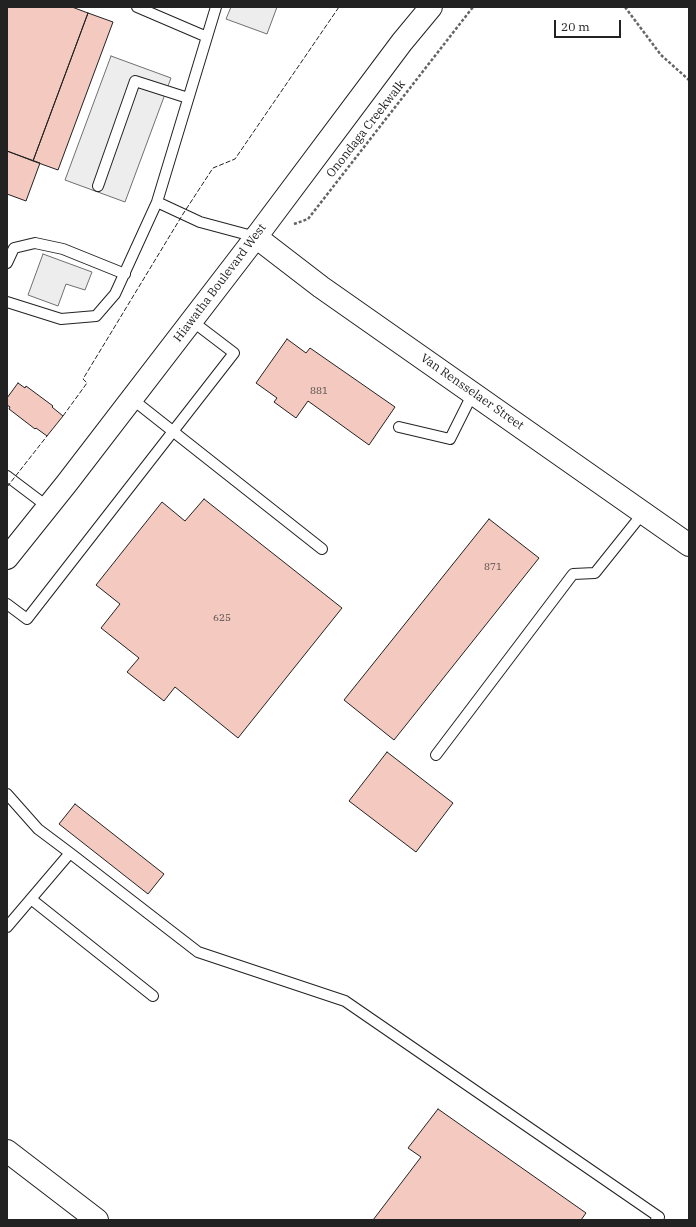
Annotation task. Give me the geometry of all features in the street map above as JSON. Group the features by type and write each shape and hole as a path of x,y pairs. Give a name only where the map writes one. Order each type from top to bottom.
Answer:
{"main road":[{"name":"Hiawatha Boulevard West","path":"7,558 132,399 402,42 431,7"},
{"name":"Van Rensselaer Street","path":"256,237 321,286 689,545"},
{"path":"7,1151 97,1220"}],"lane":[{"path":"137,7 207,36"},
{"path":"7,302 61,319 96,316 115,294 157,202 216,7"},
{"path":"98,186 135,81 188,98"},
{"path":"157,202 200,222 256,237"},
{"path":"7,263 14,248 35,243 63,249 124,274"},
{"path":"7,604 27,619 234,353 192,321"},
{"path":"399,427 450,439 473,393"},
{"path":"132,399 322,549"},
{"path":"7,476 48,507"},
{"path":"436,755 573,574 595,573 643,513"},
{"path":"7,794 38,829 198,952 345,1001 659,1217 656,1220"},
{"path":"7,927 70,853"},
{"path":"31,899 153,996"}],"path":[{"name":"Onondaga Creekwalk","path":"293,224 308,219 473,7"},
{"path":"625,7 661,55 689,80"}],"shaded area":[{"path":"231,7 277,7 267,34 226,19"},
{"path":"111,56 171,78 125,202 65,180"},
{"path":"43,254 92,272 85,290 66,284 58,306 28,295"}],"building":[{"path":"7,7 72,7 88,13 33,161 7,151"},
{"path":"88,13 113,22 58,170 33,161"},
{"path":"7,151 40,163 26,201 7,194"},
{"path":"287,339 306,353 310,348 395,407 369,445 308,401 296,418 274,402 277,398 256,383"},
{"path":"18,383 25,388 26,386 53,406 52,407 63,416 47,436 36,428 35,429 9,409 10,407 7,405 7,398"},
{"path":"204,499 342,608 238,738 175,687 164,701 127,672 139,658 101,628 120,604 96,585 162,502 185,521"},
{"path":"489,519 539,558 394,740 344,700"},
{"path":"387,752 453,803 416,852 349,801"},
{"path":"75,804 164,874 148,894 59,824"},
{"path":"438,1109 586,1213 581,1220 373,1220 421,1157 408,1148"}],"fence":[{"path":"63,416 87,383 83,379 183,214 213,168 235,159 339,7"},
{"path":"7,487 47,436"}]}
